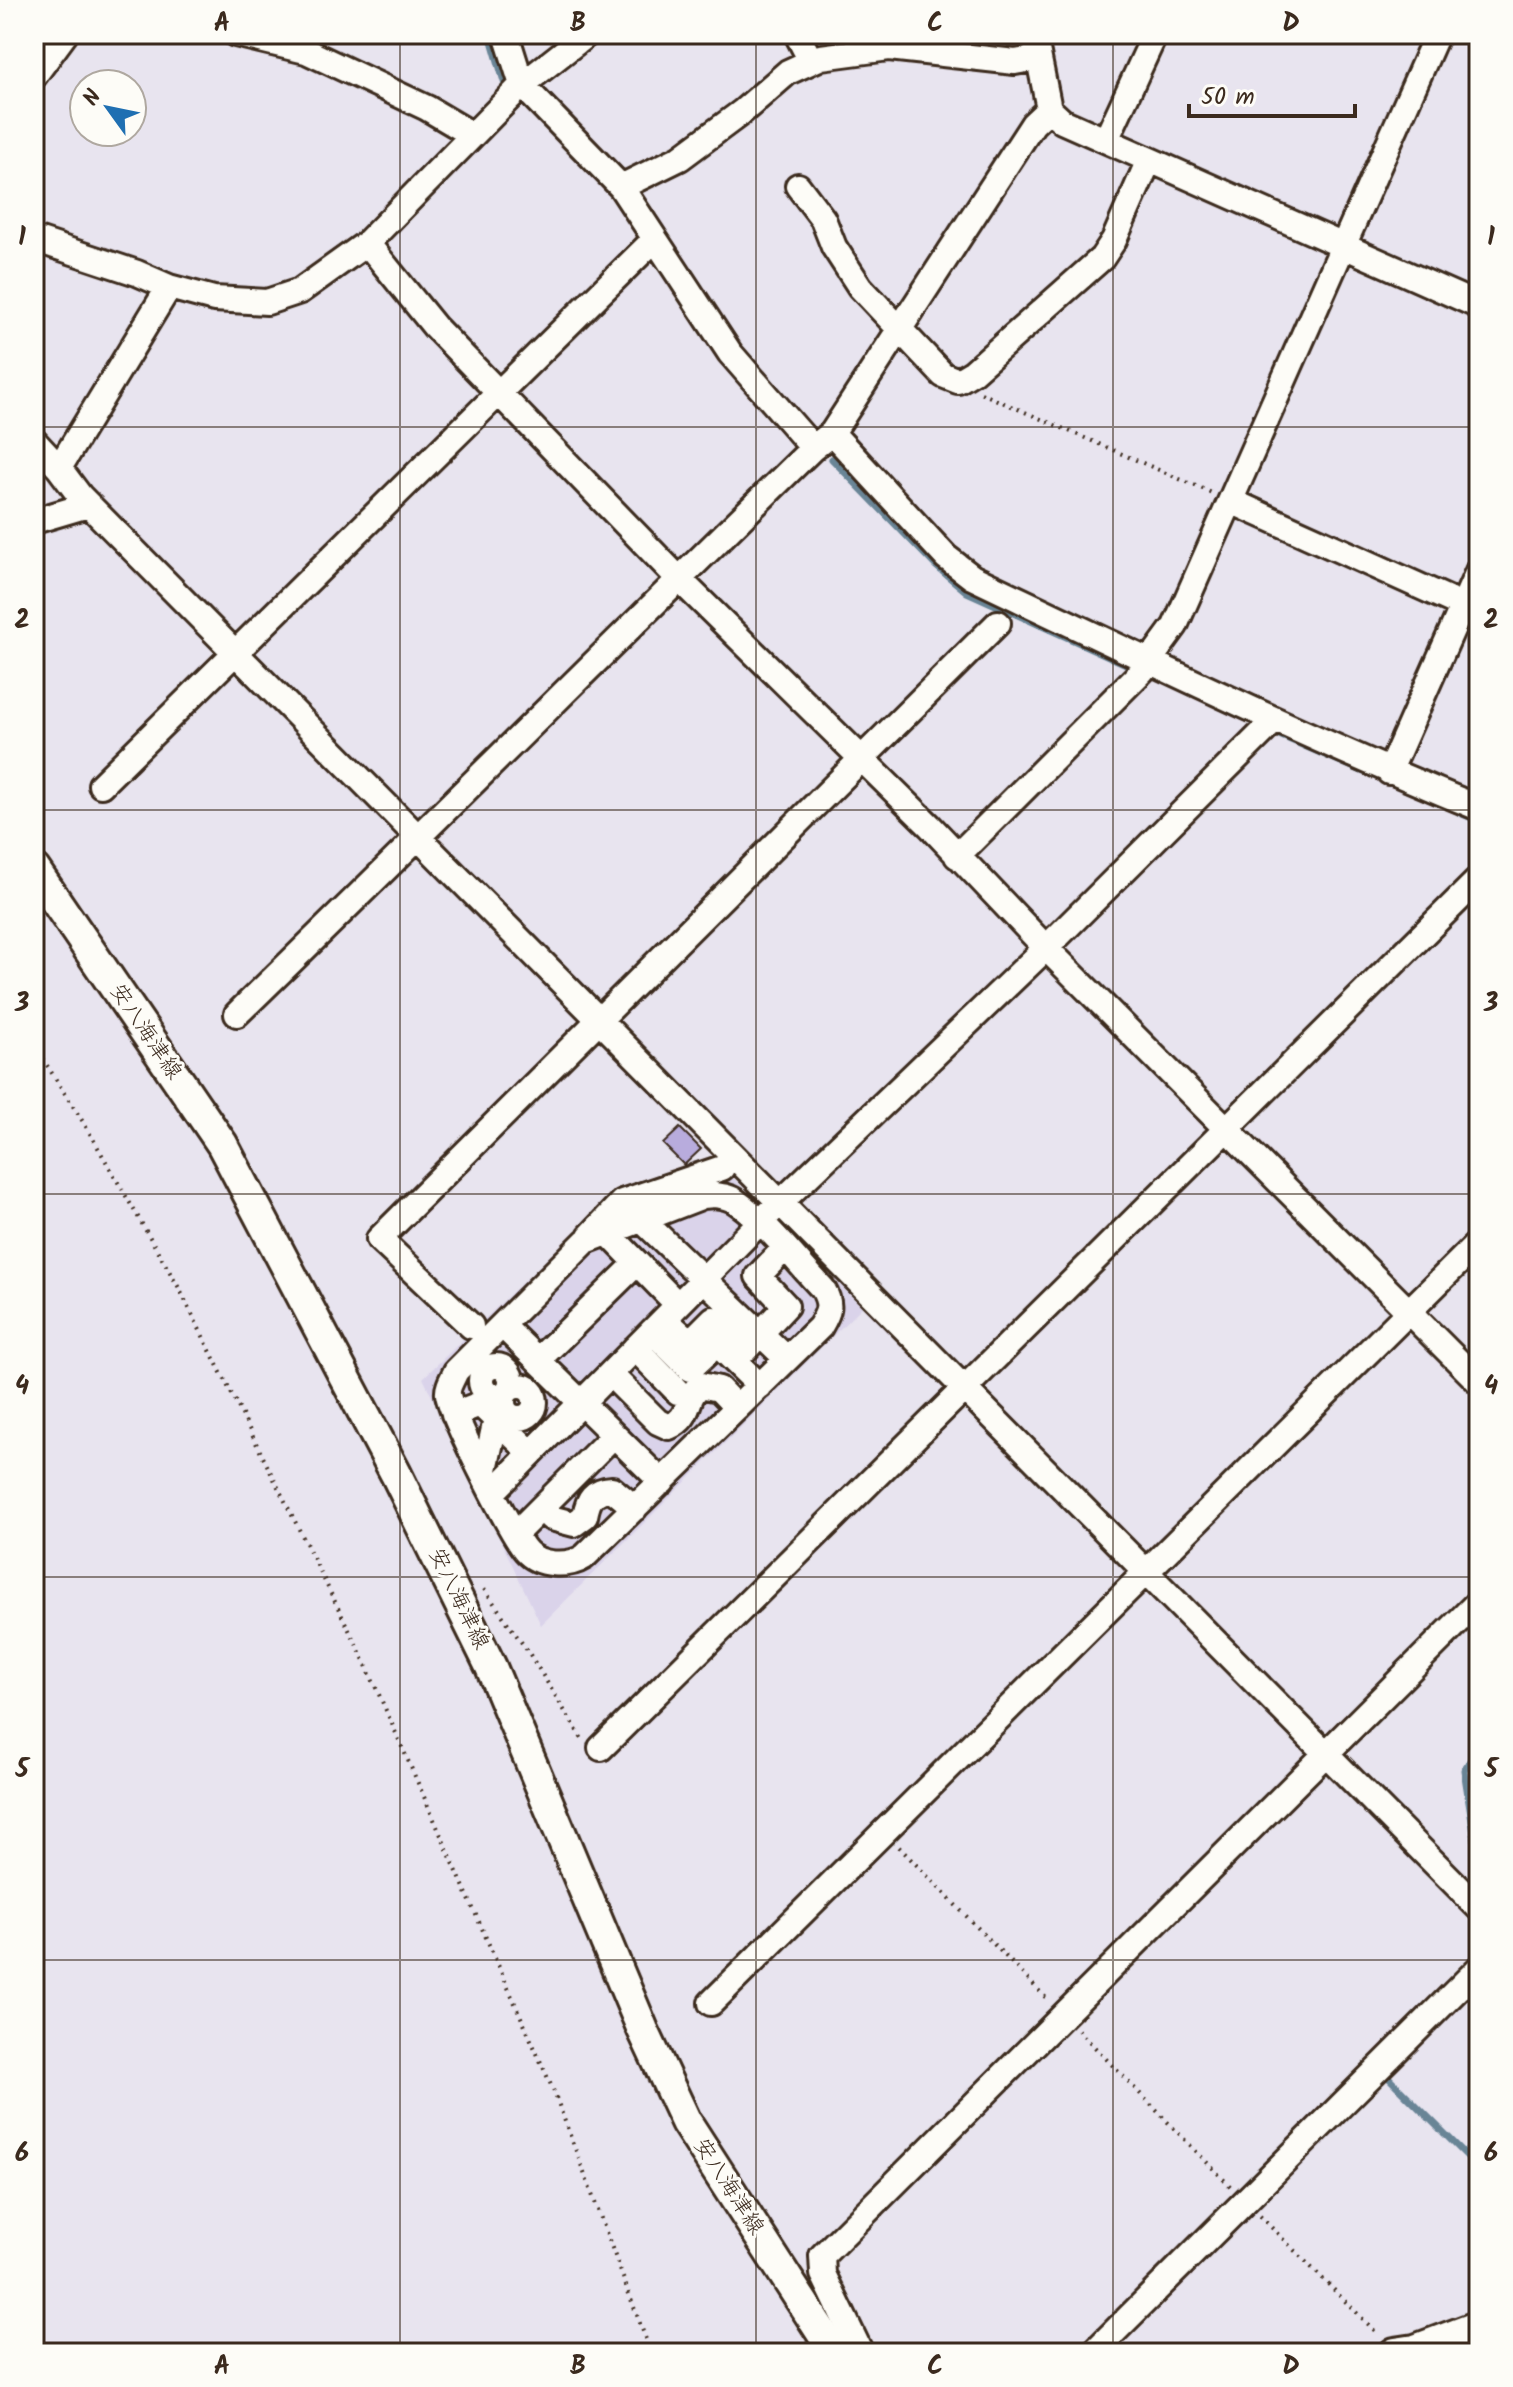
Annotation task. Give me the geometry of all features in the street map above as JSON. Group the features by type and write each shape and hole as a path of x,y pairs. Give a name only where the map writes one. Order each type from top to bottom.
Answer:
{"main road":[{"name":"安八海津線","path":"34,869 222,1144 396,1474 491,1667 643,2030 686,2122 835,2353"},
{"path":"1395,2353 1415,2350 1479,2326"}],"street":[{"path":"34,76 65,34"},
{"path":"235,34 306,51 427,108 471,134"},
{"path":"506,34 522,85 621,187 730,353 946,557 972,577 1275,720 1389,772 1479,808"},
{"path":"34,239 169,287 214,299 267,302 300,291 367,243 522,85 587,34"},
{"path":"797,34 811,61"},
{"path":"1106,140 1155,34"},
{"path":"957,856 1150,661 1175,626 1437,34"},
{"path":"621,187 680,158 742,112 788,72 821,57 889,48 1015,62 1036,46 1049,109 1062,121 1479,306"},
{"path":"237,1014 822,440 899,331 1033,124 1049,109"},
{"path":"798,186 823,219 834,247 860,287 943,375 958,381 973,372 1102,258 1114,240 1149,160"},
{"path":"101,785 654,240"},
{"path":"367,243 435,327 679,579 930,826 1046,948 1479,1382"},
{"path":"59,468 169,287"},
{"path":"34,441 88,505 234,654 1479,1908"},
{"path":"1231,501 1471,610"},
{"path":"34,521 88,505"},
{"path":"1389,772 1471,610 1479,569"},
{"path":"471,1326 379,1239 998,623"},
{"path":"488,1483 531,1453 759,1223 1046,948 1275,720"},
{"path":"601,1748 1226,1126 1479,879"},
{"path":"551,1433 532,1412 523,1417 509,1414 504,1405 504,1376 521,1343 622,1202 722,1168"},
{"path":"597,1237 703,1196 726,1196 759,1223 823,1289 829,1300 829,1312 820,1327 635,1508 574,1563 538,1560 526,1551 488,1483 454,1414 447,1391 456,1371 521,1343 637,1263"},
{"path":"642,1220 787,1359"},
{"path":"597,1237 637,1263 657,1326 663,1387"},
{"path":"711,2003 1479,1242"},
{"path":"657,1326 690,1342 713,1319 744,1351 786,1306 758,1276 784,1249"},
{"path":"657,1326 690,1369 717,1344 760,1386"},
{"path":"521,1343 662,1482"},
{"path":"610,1374 658,1422 669,1427 680,1423 694,1390 701,1385 719,1389 737,1408"},
{"path":"454,1414 480,1404 531,1453"},
{"path":"488,1483 496,1419"},
{"path":"516,1533 614,1435"},
{"path":"541,1508 551,1518 574,1524 585,1516 587,1504 600,1489 612,1489 635,1508"},
{"path":"861,2353 823,2274 822,2256 1479,1601"},
{"path":"1093,2353 1479,1968"}],"path":[{"path":"958,381 1231,501"},
{"path":"34,1045 85,1125 179,1288 362,1656 554,2092 651,2353"},
{"path":"476,1577 529,1653 584,1744 601,1748"},
{"path":"1479,1764 1473,1782 1479,1811"},
{"path":"883,1831 1062,2015"}],"shaded area":[{"path":"713,1158 862,1307 541,1625 423,1378 618,1191"}],"building":[{"path":"680,1128 701,1149 684,1165 663,1144"}],"waterway":[{"path":"490,34 505,85"},
{"path":"832,459 936,566 967,592 1135,668"},
{"path":"1277,734 1364,772"},
{"path":"1460,813 1479,821"},
{"path":"1479,1747 1464,1770 1479,1865"},
{"path":"1391,2070 1386,2075 1470,2159 1479,2151"}]}
